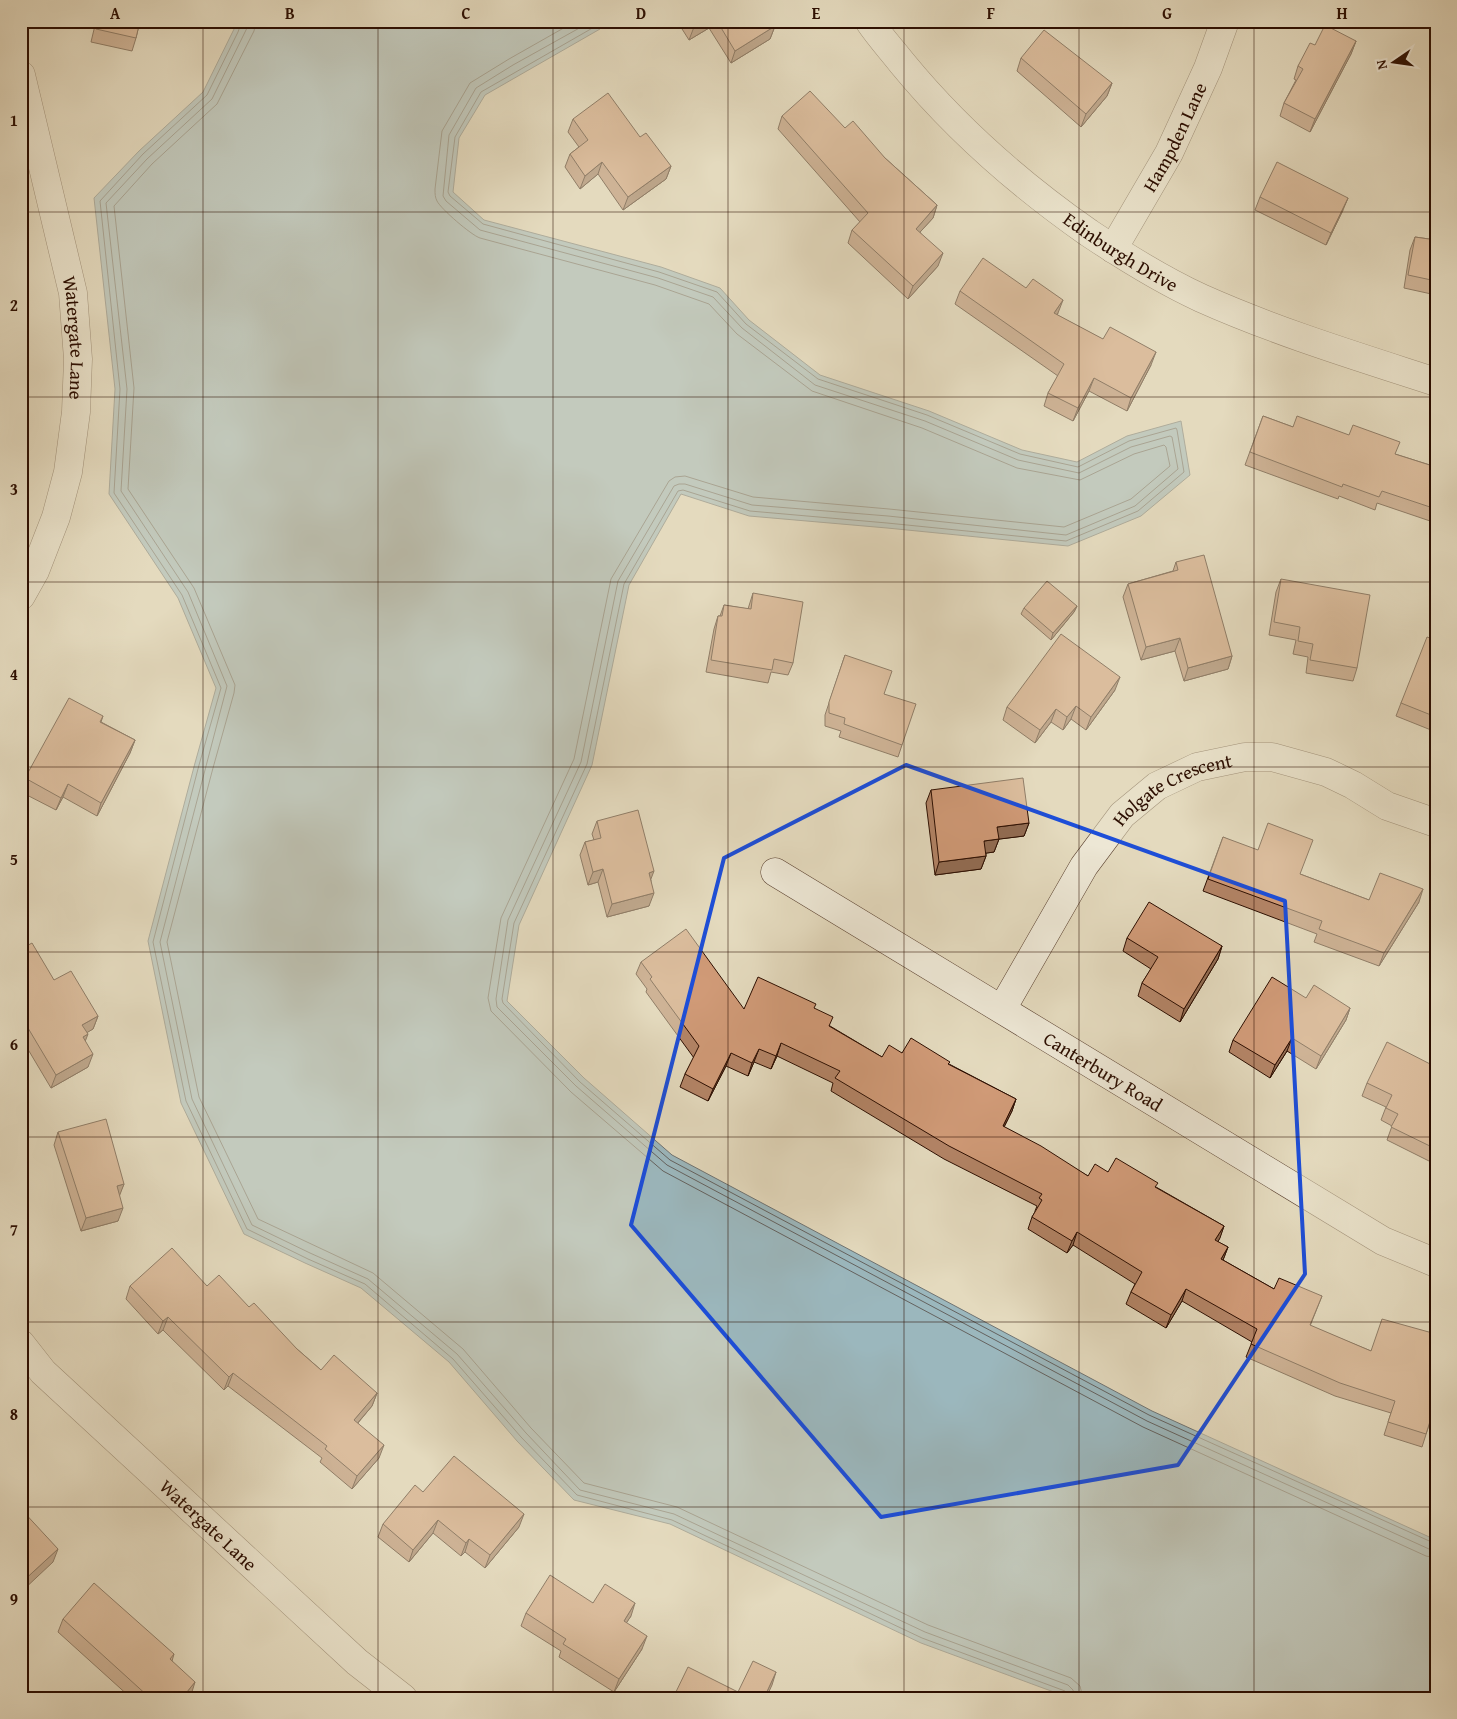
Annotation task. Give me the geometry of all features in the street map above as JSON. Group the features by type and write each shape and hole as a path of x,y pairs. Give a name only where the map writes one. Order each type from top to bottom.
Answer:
{"street":[{"name":"Edinburgh Drive","path":"869,21 928,94 986,153 1051,207 1113,249 1199,297 1278,330 1436,382"},
{"name":"Hampden Lane","path":"1113,249 1169,152 1208,68 1225,21"},
{"name":"Watergate Lane","path":"21,75 72,293 78,359 76,412 68,472 56,517 35,571 21,596"},
{"name":"Holgate Crescent","path":"1002,1009 1084,866 1122,815 1157,786 1197,767 1245,757 1272,757 1326,772 1353,785 1387,806 1436,823"},
{"name":"Canterbury Road","path":"775,872 1383,1241 1436,1263"},
{"name":"Watergate Lane","path":"21,1344 50,1379 357,1662 403,1698"}],"highlighted area":[{"path":"906,765 1285,901 1305,1274 1178,1465 881,1517 631,1225 724,858"}],"water":[{"path":"238,21 607,21 600,29 485,95 459,138 453,192 484,220 661,267 720,288 749,320 820,375 929,411 1022,450 1077,462 1127,436 1181,421 1190,475 1141,516 1068,546 749,516 681,494 629,585 592,765 519,925 507,1001 584,1078 672,1155 1152,1411 1436,1540 1436,1698 1070,1698 921,1643 670,1524 574,1500 517,1441 449,1362 361,1288 244,1234 181,1103 148,941 216,688 178,598 109,494 115,389 94,198 139,151 203,92"}],"building":[{"path":"98,21 140,21 136,38 96,29"},
{"path":"690,21 704,21 694,27"},
{"path":"717,21 772,21 775,26 735,51"},
{"path":"1325,25 1356,41 1315,119 1284,103 1303,69 1298,66 1310,43 1315,45"},
{"path":"1044,30 1112,83 1086,114 1021,58"},
{"path":"810,91 845,128 853,121 885,158 937,205 916,229 943,253 913,286 852,230 868,213 782,116"},
{"path":"608,93 640,137 646,133 671,166 628,197 602,162 585,176 570,154 588,140 573,119"},
{"path":"1277,162 1348,198 1331,233 1260,197"},
{"path":"1415,237 1436,240 1436,281 1408,275"},
{"path":"983,258 1026,288 1033,279 1063,300 1054,313 1103,339 1110,327 1156,352 1131,398 1094,378 1078,408 1048,393 1064,364 960,291"},
{"path":"1263,416 1293,427 1297,416 1349,435 1353,425 1400,442 1395,454 1436,467 1436,509 1382,491 1379,497 1343,484 1342,487 1250,452"},
{"path":"1204,555 1232,656 1188,668 1180,638 1146,647 1128,584 1178,570 1176,562"},
{"path":"1281,579 1370,595 1357,668 1310,660 1313,644 1298,641 1300,627 1274,622"},
{"path":"1047,581 1077,606 1053,633 1024,608"},
{"path":"753,593 803,602 793,663 774,659 772,670 711,660 718,616 722,616 724,605 751,609"},
{"path":"1061,634 1120,677 1091,717 1076,706 1067,717 1056,709 1040,730 1007,707"},
{"path":"1427,637 1436,640 1436,717 1401,703"},
{"path":"845,655 892,671 884,694 916,704 902,745 844,724 845,718 829,713 829,702"},
{"path":"69,698 103,716 100,722 135,740 101,803 68,784 61,798 25,778"},
{"path":"1023,778 1029,823 997,827 999,839 984,841 986,856 939,862 931,790"},
{"path":"638,810 654,871 649,873 654,893 612,904 603,869 593,872 585,842 601,838 597,821"},
{"path":"1268,823 1313,840 1300,874 1369,900 1380,873 1423,889 1384,953 1319,929 1322,921 1208,879 1223,837 1258,850"},
{"path":"1149,902 1222,946 1184,1009 1142,983 1158,957 1127,938"},
{"path":"686,929 744,1009 758,977 816,1004 814,1008 833,1017 829,1026 882,1057 889,1045 902,1053 911,1038 950,1062 948,1064 1016,1099 1003,1126 1041,1146 1088,1176 1095,1164 1108,1172 1116,1158 1158,1183 1155,1187 1224,1226 1215,1240 1228,1247 1221,1259 1274,1289 1279,1278 1322,1296 1310,1325 1371,1351 1382,1319 1436,1334 1436,1357 1433,1364 1436,1365 1436,1413 1433,1412 1426,1434 1388,1422 1395,1401 1340,1383 1251,1344 1257,1329 1186,1289 1171,1315 1131,1292 1142,1272 1077,1232 1072,1241 1032,1217 1042,1200 1039,1198 1042,1194 949,1146 835,1078 840,1071 781,1043 776,1056 759,1049 752,1063 731,1053 713,1089 685,1074 699,1046 650,979 652,977 641,962"},
{"path":"32,943 54,980 71,971 98,1016 82,1025 88,1034 83,1037 93,1054 56,1075 28,1028 21,1032 21,949"},
{"path":"1272,977 1306,998 1314,985 1350,1008 1321,1056 1292,1038 1275,1065 1233,1040"},
{"path":"1387,1042 1436,1067 1436,1149 1391,1127 1398,1114 1386,1108 1392,1095 1367,1083"},
{"path":"106,1119 124,1184 117,1186 123,1208 86,1218 58,1132"},
{"path":"172,1248 207,1286 219,1275 249,1307 254,1303 297,1349 321,1370 334,1355 377,1393 354,1420 384,1445 357,1476 325,1449 327,1446 233,1373 229,1377 168,1317 163,1321 130,1286"},
{"path":"454,1456 524,1514 490,1555 469,1539 466,1543 438,1520 413,1550 383,1524 415,1485 423,1492"},
{"path":"21,1509 58,1549 21,1583"},
{"path":"550,1575 593,1603 605,1584 635,1603 624,1621 647,1636 619,1679 563,1644 566,1639 526,1613"},
{"path":"94,1583 174,1654 170,1659 195,1682 182,1698 150,1698 63,1619"},
{"path":"753,1661 776,1672 764,1698 673,1698 688,1667 738,1692"}]}
